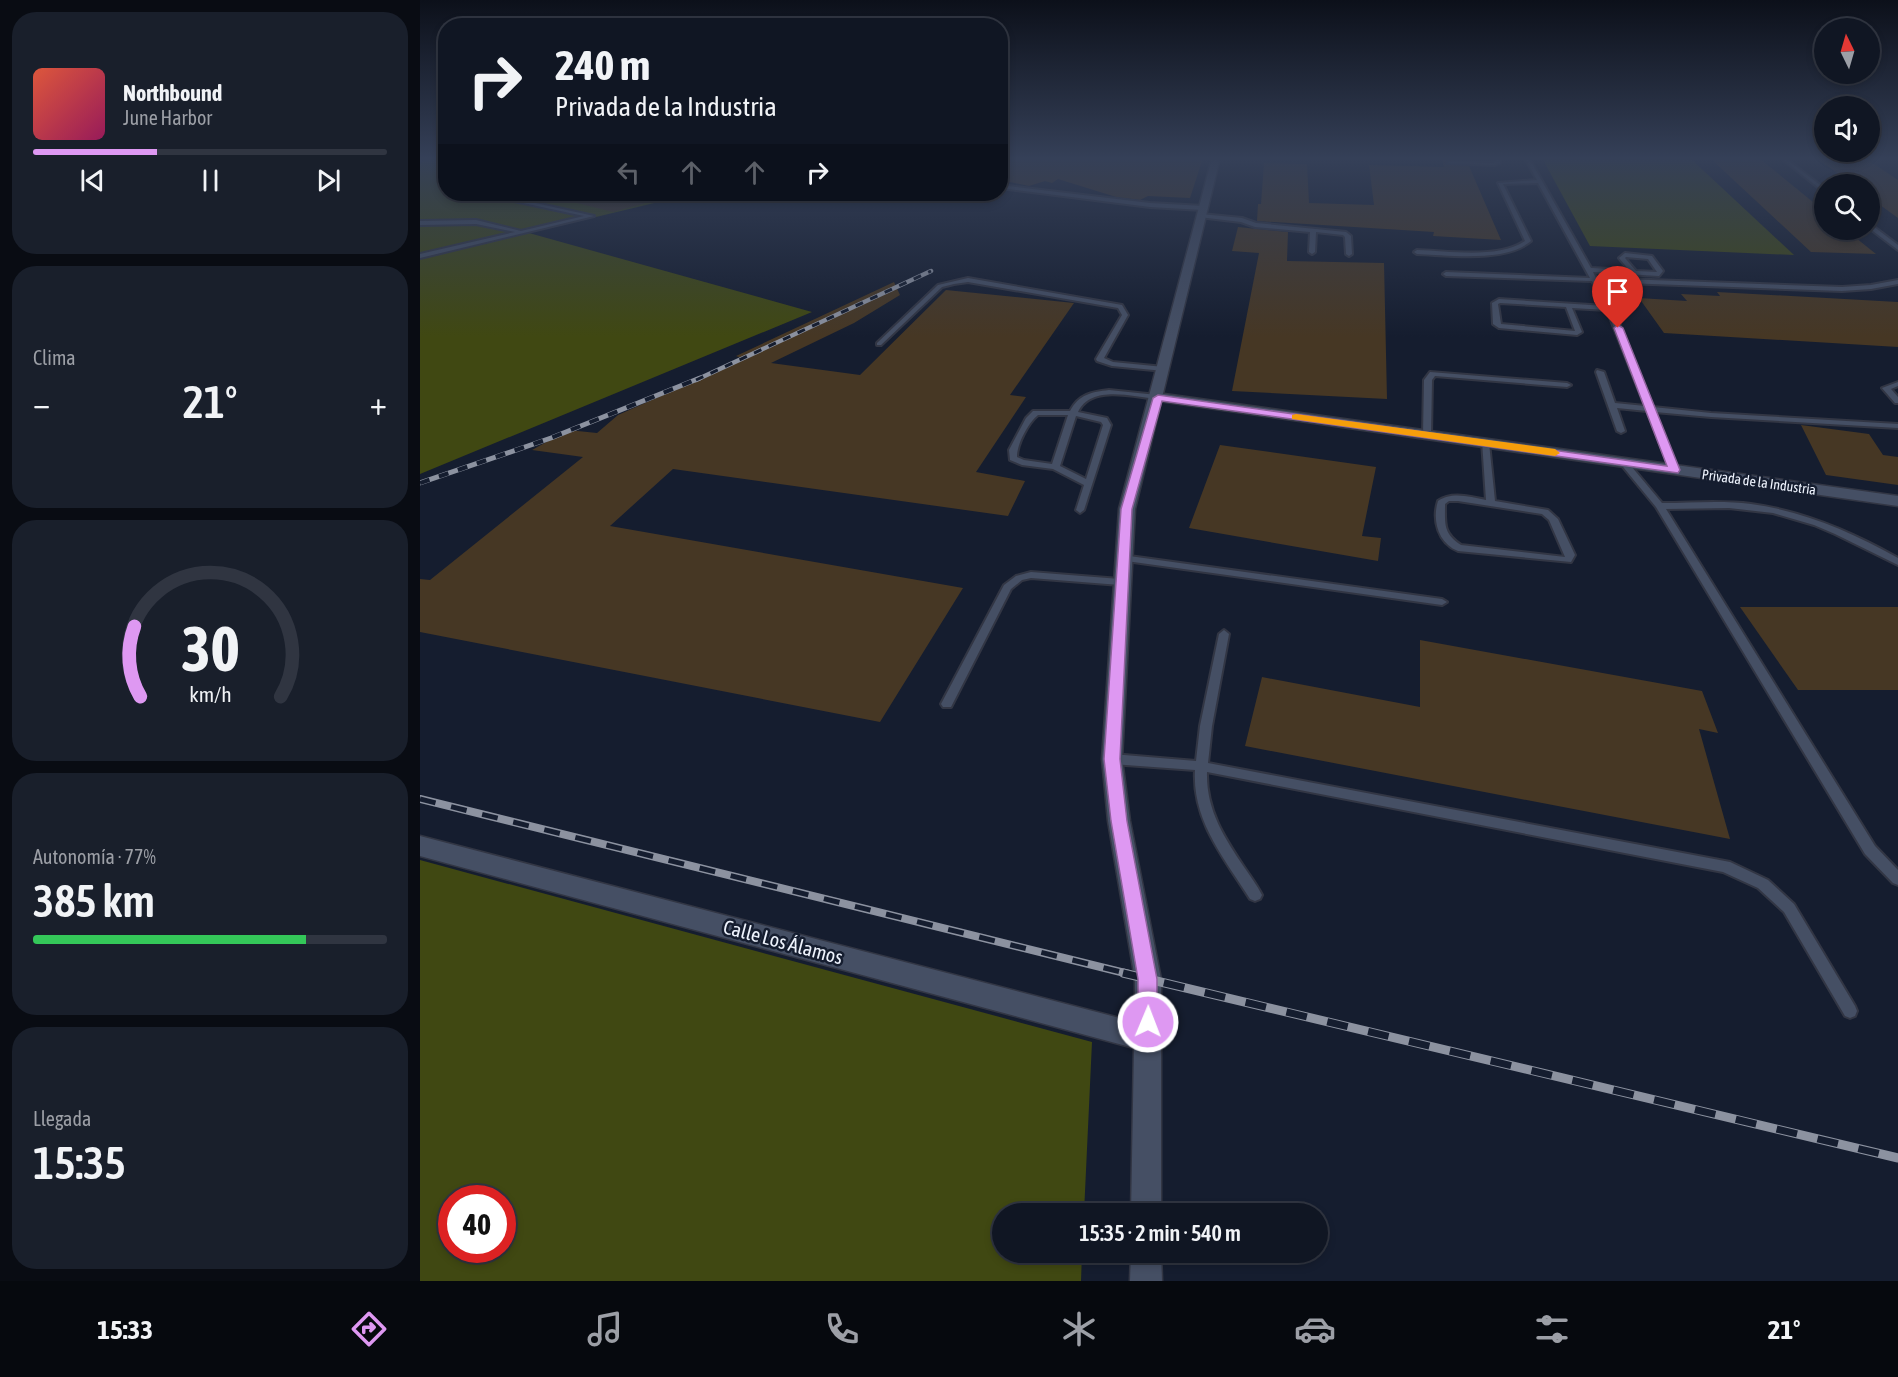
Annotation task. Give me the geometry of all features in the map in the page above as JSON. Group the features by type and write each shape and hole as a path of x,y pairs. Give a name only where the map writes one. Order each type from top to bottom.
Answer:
{"street":[{"path":"1146,1203 1148,979 1119,821 1112,759 1120,582 1127,509 1158,398 1201,218"},
{"name":"Privada de la Industria","path":"1158,398 1898,501"},
{"name":"Calle Los Álamos","path":"420,846 1147,1038"},
{"path":"1146,1263 1146,1281"}],"lane":[{"path":"420,256 583,218"},
{"path":"1231,218 1255,225 1344,233 1348,236 1348,254"},
{"path":"1417,252 1498,252 1524,246 1528,241 1517,218"},
{"path":"1561,218 1610,308 1652,408 1674,470"},
{"path":"420,223 476,222 522,232"},
{"path":"1312,252 1313,230"},
{"path":"1880,234 1898,248"},
{"path":"1590,270 1659,274 1660,271 1650,257 1625,255 1622,258 1634,272"},
{"path":"1446,274 1842,288 1871,287 1898,282"},
{"path":"879,344 940,286 968,280 1120,306 1125,315 1100,359 1112,364 1164,369"},
{"path":"1568,305 1579,332 1577,333 1496,324 1495,303 1499,301 1568,305 1610,308"},
{"path":"1600,372 1621,431"},
{"path":"1427,435 1428,380 1433,374 1567,385"},
{"path":"1898,384 1886,388 1898,401"},
{"path":"1055,467 1075,404 1086,395 1103,391 1158,398"},
{"path":"1611,405 1711,415 1898,426"},
{"path":"1080,510 1089,484 1107,425 1098,417 1072,413 1036,413 1030,418 1012,450 1013,458 1022,462 1055,467 1089,484"},
{"path":"1485,443 1491,502"},
{"path":"1623,462 1660,506 1870,850 1898,879"},
{"path":"1458,498 1491,502 1545,512 1553,519 1570,555 1568,560 1458,548 1445,539 1441,531 1441,503 1447,499 1458,498"},
{"path":"1660,506 1729,505 1787,514 1843,535 1898,562"},
{"path":"1122,558 1442,602"},
{"path":"947,704 1006,587 1019,578 1031,575 1120,582"},
{"path":"1224,634 1200,766 1201,795 1206,816 1255,895"},
{"path":"1112,759 1200,766 1725,866 1763,884 1789,908 1850,1011"}],"green space":[{"path":"420,218 593,218 529,233 812,312 420,474"},
{"path":"1575,218 1754,218 1794,255 1590,246"},
{"path":"420,860 1092,1042 1084,1203 992,1203 992,1263 1082,1263 1081,1281 420,1281"}],"building":[{"path":"1257,218 1491,218 1501,240 1433,236 1434,232 1257,221"},
{"path":"1774,218 1814,218 1814,240 1858,240 1876,254 1811,252"},
{"path":"1238,227 1288,232 1287,261 1384,263 1387,399 1232,391 1259,253 1232,251"},
{"path":"894,282 900,295 854,323 771,363 860,375 946,290 1074,303 1010,395 1026,397 976,472 1025,481 1008,516 673,469 610,526 963,588 880,722 420,632 420,579 430,580 583,457 532,450 568,430 597,433 618,415 744,359 736,356"},
{"path":"1717,292 1898,302 1898,347 1664,333 1639,298 1687,301 1681,294 1720,296"},
{"path":"1801,425 1869,434 1883,455 1898,457 1898,485 1826,475"},
{"path":"1220,445 1376,467 1362,536 1381,538 1378,561 1189,528"},
{"path":"1740,607 1898,607 1898,690 1798,690"},
{"path":"1420,640 1702,691 1718,733 1699,729 1730,839 1245,746 1262,677 1420,707"}],"railway":[{"path":"696,380 931,271"},
{"path":"420,483 551,438 700,378"},
{"path":"420,799 1129,974"},
{"path":"1123,973 1898,1158"}],"slow traffic":[{"path":"1296,417 1555,453"}],"route":[{"path":"1148,1022 1148,979 1119,821 1112,759 1120,582 1127,509 1158,398 1674,470 1652,408 1618,328"}]}
